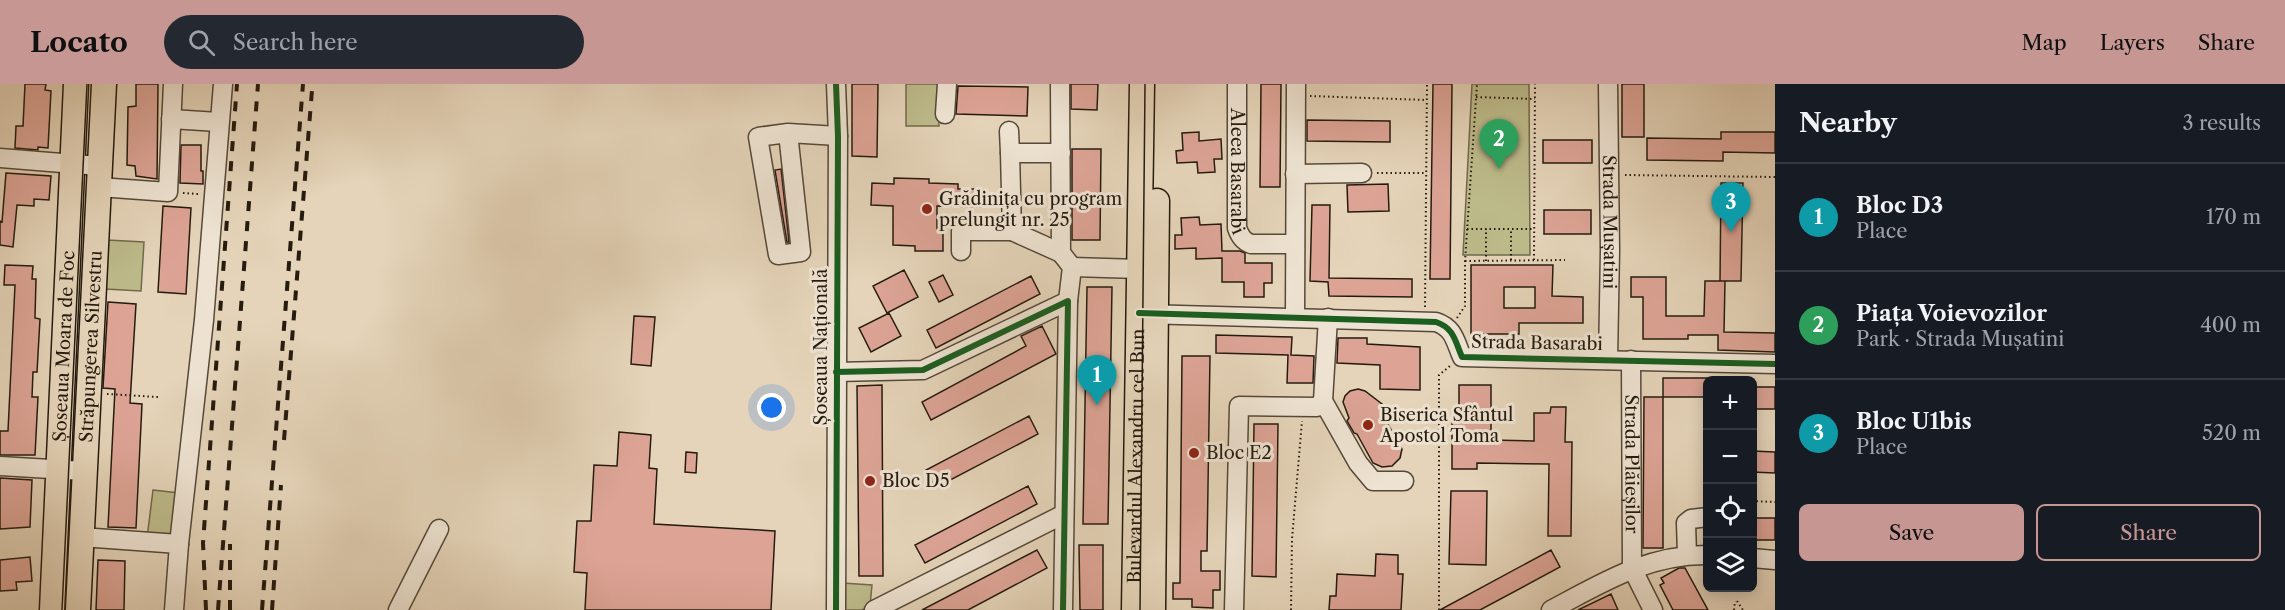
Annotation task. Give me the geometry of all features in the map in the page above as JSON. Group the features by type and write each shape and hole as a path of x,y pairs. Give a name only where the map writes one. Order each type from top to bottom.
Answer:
{"main road":[{"name":"Șoseaua Moara de Foc","path":"52,610 76,84"},
{"name":"Străpungerea Silvestru","path":"78,610 104,84"},
{"name":"Bulevardul Alexandru cel Bun","path":"1142,84 1139,269 1147,314 1153,610"},
{"name":"Bulevardul Alexandru cel Bun","path":"1134,610 1158,84"}],"street":[{"path":"0,158 73,164 99,177 168,192 174,84"},
{"path":"174,610 179,544 204,320 215,196 218,122 223,84"},
{"name":"Șoseaua Națională","path":"836,84 838,136 836,610"},
{"path":"945,114 947,84"},
{"path":"1060,84 1068,301 1062,610"},
{"name":"Aleea Basarabi","path":"1237,84 1238,228 1240,235 1251,244 1294,244"},
{"name":"Strada Mușatini","path":"1608,84 1610,175 1608,360"},
{"path":"1295,316 1296,90"},
{"path":"171,119 218,122"},
{"path":"1010,131 1012,231"},
{"path":"788,133 801,252 778,255 758,137 788,133 838,136"},
{"path":"1010,153 1061,153"},
{"path":"1295,174 1362,173"},
{"path":"961,251 961,231 1012,231 1067,260 1139,269"},
{"path":"836,372 923,370 1068,301"},
{"name":"Strada Basarabi","path":"1147,314 1295,316 1436,322 1449,328 1462,357 1775,364"},
{"path":"1328,318 1320,404 1358,463 1373,481 1404,482"},
{"name":"Strada Plăieșilor","path":"1631,360 1632,568 1653,610"},
{"path":"1234,610 1239,406 1320,404"},
{"path":"0,466 84,471"},
{"path":"874,610 1064,514"},
{"path":"1687,555 1686,523 1691,519 1703,518"},
{"path":"398,610 439,529"},
{"path":"81,537 179,544"},
{"path":"1551,610 1632,568 1674,556 1703,555"},
{"path":"1757,558 1775,560"}],"path":[{"path":"1425,322 1427,84"},
{"path":"1449,328 1465,306 1464,261 1477,84"},
{"path":"1534,260 1535,84"},
{"path":"1296,90 1427,100"},
{"path":"1476,97 1535,99"},
{"path":"1362,173 1426,172"},
{"path":"1610,175 1775,177"},
{"path":"168,192 215,196"},
{"path":"1467,229 1534,229"},
{"path":"1486,229 1486,261"},
{"path":"1511,229 1511,260"},
{"path":"1464,261 1565,260"},
{"path":"1439,610 1439,375 1462,357"},
{"path":"102,393 158,397"},
{"path":"1291,610 1292,539 1302,421 1320,404"},
{"path":"1757,501 1775,502"},
{"path":"1734,610 1736,601 1743,610"}],"shaded area":[{"path":"906,84 939,84 939,126 906,126"},
{"path":"1472,84 1529,84 1530,255 1463,255"},
{"path":"107,240 144,242 141,291 105,289"},
{"path":"153,490 179,493 174,541 147,538"},
{"path":"842,583 872,585 870,606 862,610 840,610"}],"building":[{"path":"25,84 46,84 45,90 51,91 48,148 38,147 38,150 15,148 16,126 23,126"},
{"path":"136,84 158,84 157,179 136,176 135,166 127,165 128,107 136,106"},
{"path":"852,84 878,84 877,157 852,156"},
{"path":"1071,84 1098,84 1097,110 1071,109"},
{"path":"1261,84 1281,84 1280,187 1260,187"},
{"path":"1433,84 1452,84 1450,279 1430,279"},
{"path":"1622,84 1644,84 1644,137 1622,137"},
{"path":"958,86 1028,87 1027,116 956,114"},
{"path":"1307,120 1390,121 1390,142 1307,141"},
{"path":"1199,132 1199,141 1221,139 1222,159 1214,159 1215,172 1198,173 1197,162 1177,163 1176,151 1183,150 1182,133"},
{"path":"1721,132 1775,132 1775,153 1723,152 1723,161 1647,160 1647,138 1721,139"},
{"path":"1543,140 1592,140 1592,163 1543,163"},
{"path":"181,145 201,145 203,184 180,183"},
{"path":"1072,149 1101,149 1100,240 1072,240"},
{"path":"781,169 789,242 787,242 775,170"},
{"path":"6,173 51,176 49,200 34,199 34,206 17,205 13,247 0,245 0,221 2,222"},
{"name":"Grădinița cu program prelungit nr. 25","path":"894,178 929,179 929,183 958,184 958,189 984,189 984,207 937,206 937,229 943,229 943,251 915,251 915,246 893,245 893,206 871,205 872,183 894,184"},
{"path":"1721,183 1743,183 1741,281 1720,281"},
{"path":"1388,184 1389,211 1348,212 1347,185"},
{"path":"1312,205 1330,205 1329,278 1412,279 1412,297 1329,296 1328,282 1310,281"},
{"path":"163,206 191,208 186,294 158,292"},
{"path":"1544,210 1591,210 1591,234 1544,234"},
{"path":"1199,217 1200,225 1221,224 1222,251 1245,253 1245,263 1272,263 1272,283 1264,283 1264,297 1244,297 1244,282 1222,282 1222,258 1196,259 1196,248 1175,249 1175,235 1182,235 1181,218"},
{"path":"5,265 33,266 32,279 36,279 35,318 40,319 37,372 33,372 32,397 38,397 35,455 0,455 0,431 8,431 15,285 4,285"},
{"path":"1471,265 1553,265 1552,296 1583,297 1583,323 1519,323 1519,334 1471,334","holes":["1504,287 1535,287 1535,308 1504,308"]},
{"path":"904,270 918,297 887,313 873,286"},
{"path":"943,275 953,295 939,302 929,282"},
{"path":"1031,276 1040,294 936,348 927,330"},
{"path":"1631,277 1666,277 1666,316 1704,316 1705,281 1725,281 1724,332 1775,333 1775,352 1718,350 1718,335 1688,335 1688,339 1643,339 1643,297 1631,297"},
{"path":"1087,287 1112,287 1108,524 1083,524"},
{"path":"108,302 136,304 130,403 142,404 136,528 108,527 115,389 103,388"},
{"path":"889,313 901,336 871,352 859,328"},
{"path":"634,316 655,317 651,366 631,364"},
{"path":"1042,326 1056,354 931,420 922,402 1026,346 1021,336"},
{"path":"1216,335 1292,337 1291,355 1314,356 1313,383 1287,383 1288,355 1216,353"},
{"path":"1338,338 1367,338 1367,344 1420,347 1420,390 1380,389 1380,365 1337,363"},
{"name":"Bloc E2","path":"1182,356 1210,356 1207,551 1201,551 1201,571 1220,571 1220,590 1213,590 1213,608 1192,607 1192,599 1173,599 1173,583 1180,583"},
{"path":"1663,378 1703,378 1703,397 1663,397"},
{"name":"Bloc D5","path":"882,385 883,576 859,576 857,386"},
{"path":"1459,385 1491,385 1491,440 1534,441 1534,413 1550,413 1551,407 1566,407 1565,442 1572,442 1571,536 1548,536 1549,464 1477,463 1477,469 1452,469 1452,420 1459,420"},
{"path":"1757,387 1775,387 1775,409 1757,409"},
{"name":"Biserica Sfântul Apostol Toma","path":"1358,389 1365,391 1386,407 1385,419 1402,449 1400,458 1392,466 1382,467 1373,463 1347,421 1349,418 1343,402 1345,396 1350,391"},
{"path":"1644,397 1663,397 1663,548 1643,548"},
{"path":"1029,416 1038,434 935,488 926,470"},
{"path":"1254,424 1278,424 1276,577 1252,576"},
{"path":"619,432 651,435 649,468 657,469 654,524 775,531 771,610 585,610 587,573 574,572 577,521 591,521 594,465 617,466"},
{"path":"1757,451 1775,452 1775,473 1757,472"},
{"path":"686,452 697,453 696,473 685,472"},
{"path":"0,478 32,480 30,527 0,529"},
{"path":"1028,486 1037,504 925,563 915,545"},
{"path":"1451,491 1487,491 1486,565 1449,564"},
{"path":"1757,518 1775,518 1775,540 1757,540"},
{"path":"1079,545 1103,545 1103,610 1080,610"},
{"path":"1037,550 1047,568 968,610 922,610"},
{"path":"1551,550 1560,567 1480,610 1440,610"},
{"path":"1376,554 1398,555 1398,574 1403,574 1401,610 1329,610 1330,596 1336,596 1337,574 1375,576"},
{"path":"30,557 32,581 16,582 17,590 0,591 0,560"},
{"path":"98,560 125,561 124,610 96,610"},
{"path":"1679,568 1685,568 1708,610 1673,610 1660,585 1664,583 1661,578"},
{"path":"1611,594 1618,610 1578,610"}],"tram line":[{"path":"62,610 87,84"},
{"path":"1140,610 1145,84"}],"railway":[{"path":"206,610 203,543 237,84"},
{"path":"218,610 258,84"},
{"path":"262,610 303,84"},
{"path":"284,440 312,90"},
{"path":"272,610 281,485"},
{"path":"230,544 230,610"}],"cycle path":[{"path":"836,84 838,136 836,610"},
{"path":"836,372 923,370 1068,301 1063,610"},
{"path":"1139,313 1436,322 1450,331 1462,357 1775,364"}],"place":[{"name":"Piața Voievozilor","path":"1499,169"},
{"name":"Grădinița cu program prelungit nr. 25","path":"927,209"},
{"name":"Bloc U1bis","path":"1731,232"},
{"name":"Bloc D3","path":"1097,405"},
{"name":"Biserica Sfântul Apostol Toma","path":"1368,425"},
{"name":"Bloc E2","path":"1194,453"},
{"name":"Bloc D5","path":"870,481"}]}
